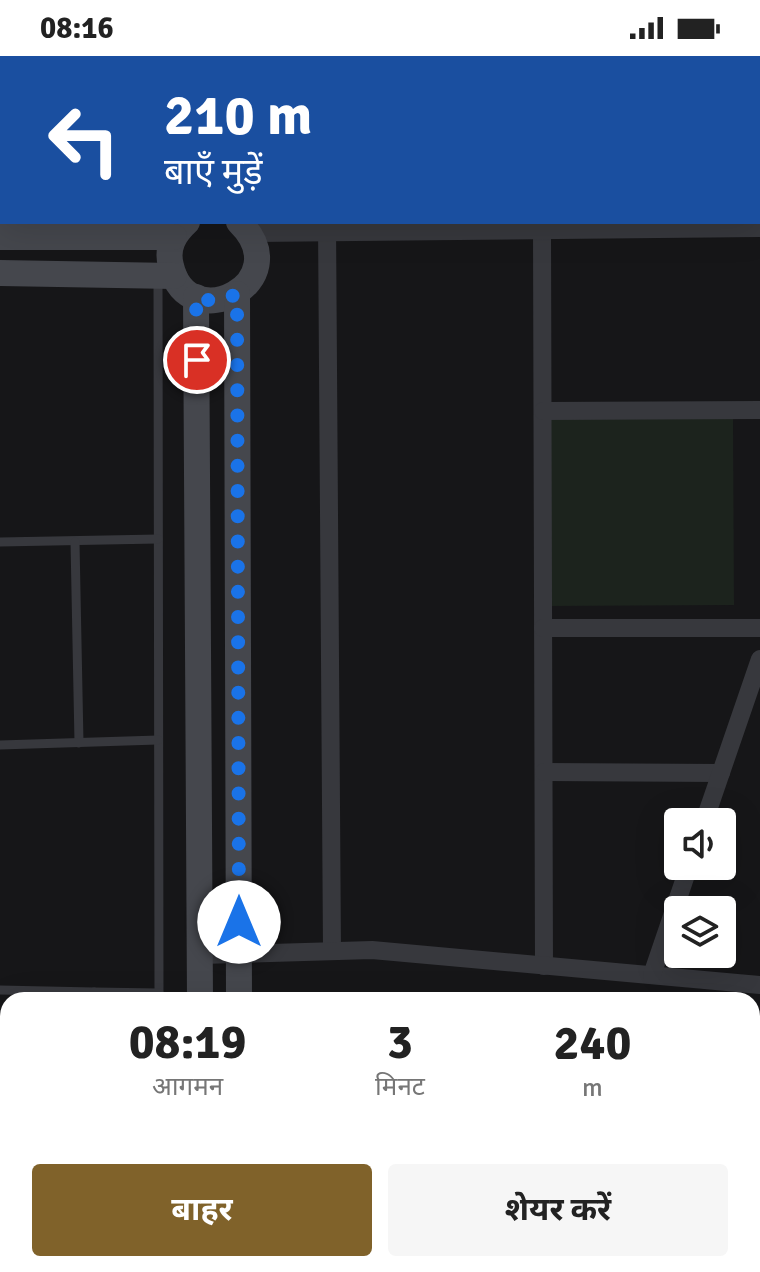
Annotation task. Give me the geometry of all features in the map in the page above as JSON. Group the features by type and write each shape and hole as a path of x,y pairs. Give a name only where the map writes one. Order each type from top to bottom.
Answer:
{"street":[{"path":"327,227 332,951"},
{"path":"0,273 166,275 189,294 204,300 223,300 237,294 250,281 256,267 256,247 245,228 760,228"},
{"path":"0,237 181,230 166,275"},
{"path":"542,230 544,966"},
{"path":"237,294 239,992"},
{"path":"196,297 200,992"},
{"path":"543,411 760,410"},
{"path":"543,628 760,628"},
{"path":"709,808 760,659"},
{"path":"544,772 721,773"},
{"path":"652,975 684,880"},
{"path":"200,955 372,950 760,985"}],"lane":[{"path":"159,992 158,539 166,275"},
{"path":"0,542 158,539"},
{"path":"75,542 79,743"},
{"path":"0,745 158,740"},
{"path":"0,990 31,992"}],"shaded area":[{"path":"733,416 734,605 551,606 551,417"}],"route":[{"path":"197,360 196,297 223,300 237,294 239,922"}]}
